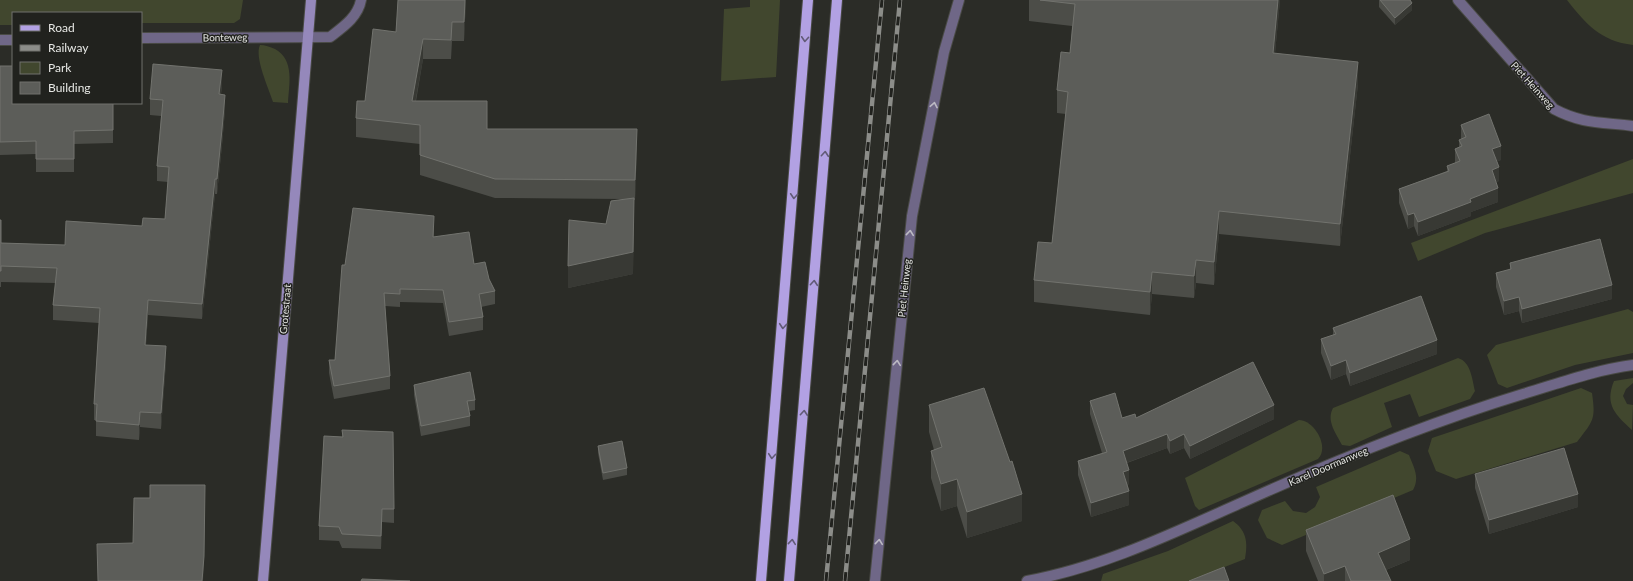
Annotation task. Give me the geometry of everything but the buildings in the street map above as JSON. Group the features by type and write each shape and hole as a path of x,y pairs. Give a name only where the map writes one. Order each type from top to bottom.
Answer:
{"main road":[{"path":"761,581 808,0"},
{"path":"789,581 837,0"}],"street":[{"name":"Grotestraat","path":"263,581 311,0"},
{"path":"308,37 330,37 347,24 360,7 361,0"},
{"name":"Piet Heinweg","path":"875,581 912,216 944,52 959,0"},
{"name":"Piet Heinweg","path":"1458,0 1554,109 1570,118 1633,126"},
{"name":"Bonteweg","path":"142,38 308,37"},
{"path":"0,40 12,40"},
{"name":"Karel Doormanweg","path":"1027,581 1056,576 1163,538 1253,498 1411,432 1578,377 1633,365"}],"green space":[{"path":"0,0 243,0 240,19 234,23 142,23 142,12 12,12 12,25 0,25"},
{"path":"750,0 780,0 776,77 721,81 724,9 750,7"},
{"path":"1567,0 1633,0 1633,45 1611,40 1595,30 1581,17"},
{"path":"260,45 275,49 286,60 290,81 288,103 273,102 260,65"},
{"path":"1633,159 1633,193 1485,233 1418,261 1411,243"},
{"path":"1628,309 1633,312 1633,353 1575,365 1507,388 1498,384 1487,355 1496,345"},
{"path":"1458,358 1466,363 1472,376 1475,391 1470,399 1419,417 1410,394 1384,403 1392,427 1350,446 1342,445 1331,422 1331,413 1333,408"},
{"path":"1633,378 1633,383 1626,389 1623,396 1627,404 1633,405 1632,430 1613,409 1610,397 1614,381"},
{"path":"1581,388 1592,393 1594,409 1590,424 1577,442 1456,479 1436,471 1428,451 1432,438"},
{"path":"1299,420 1310,424 1319,435 1322,448 1318,459 1199,510 1195,506 1185,478"},
{"path":"1400,451 1409,455 1414,468 1416,481 1413,490 1282,545 1267,538 1258,520 1262,510 1285,501 1293,511 1306,513 1315,507 1320,497 1316,487"},
{"path":"1233,521 1244,533 1246,543 1245,559 1189,581 1101,581 1103,574 1168,551"}],"railway":[{"path":"826,581 882,0"},
{"path":"845,581 900,0"}]}
